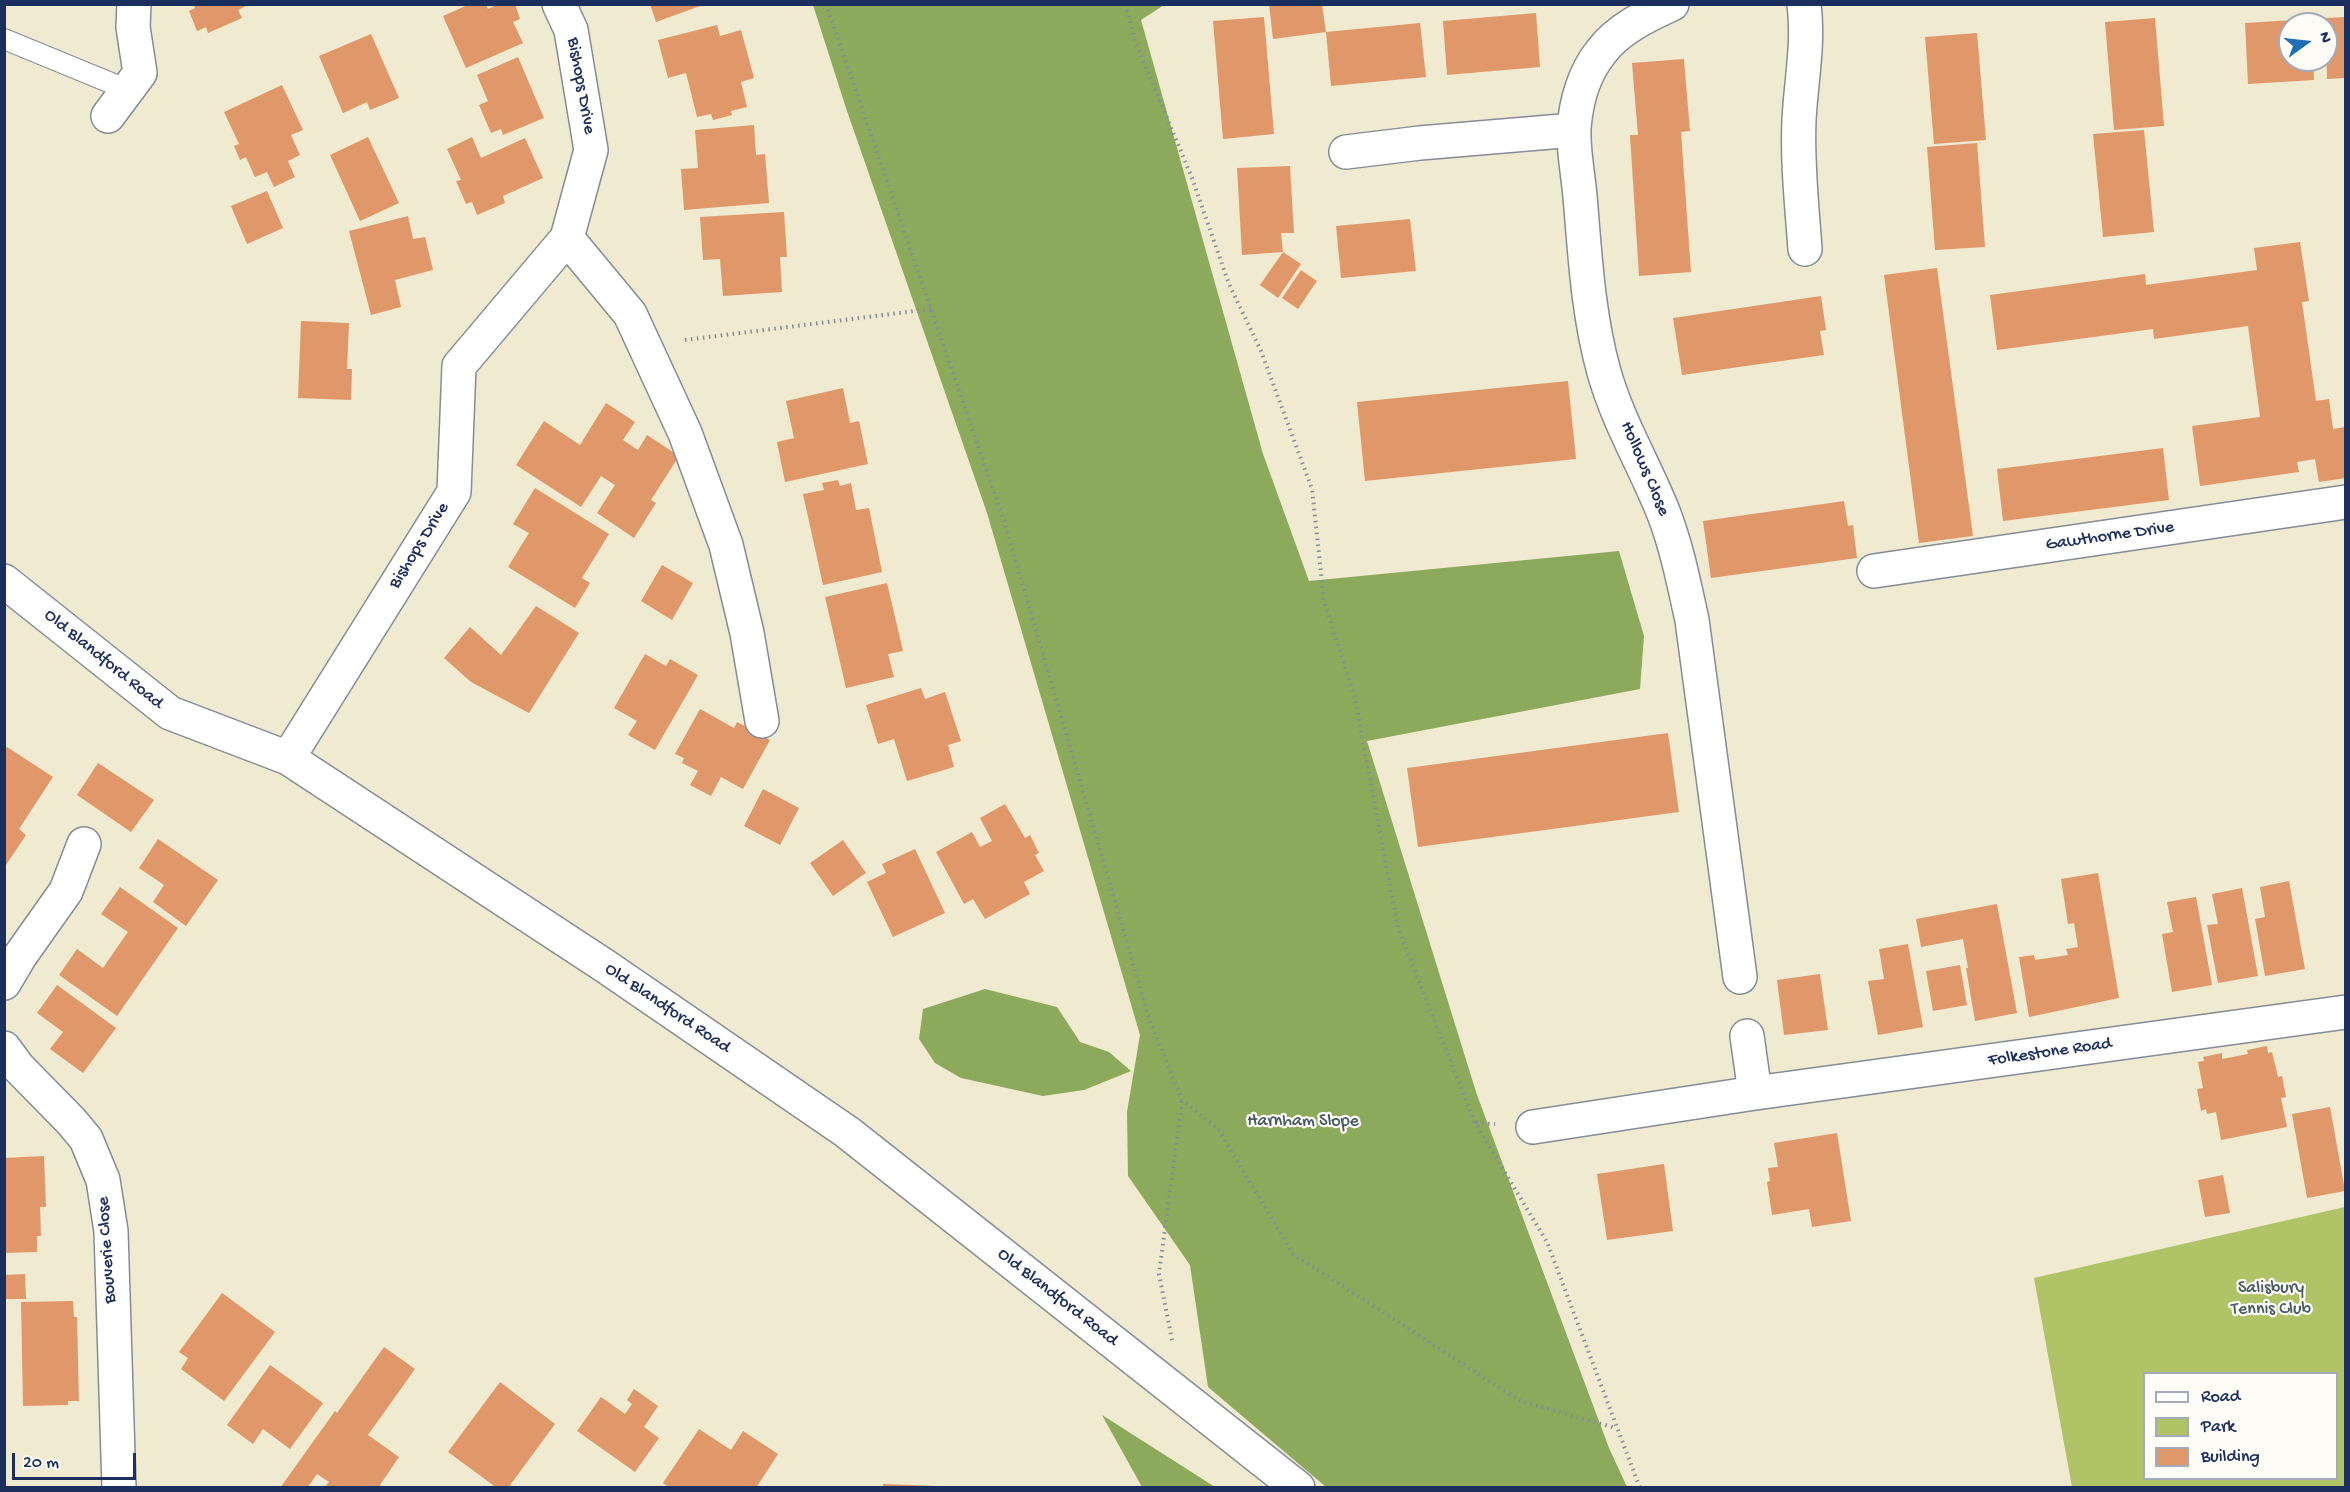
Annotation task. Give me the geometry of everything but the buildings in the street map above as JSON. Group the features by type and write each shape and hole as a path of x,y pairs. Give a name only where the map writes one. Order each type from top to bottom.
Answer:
{"street":[{"path":"108,116 140,73 133,27 134,4"},
{"name":"Bishops Drive","path":"288,758 454,492 459,366 567,238 591,150 571,30 559,4"},
{"name":"Hollows Close","path":"1672,4 1623,31 1600,52 1584,84 1574,130 1585,265 1604,372 1620,415 1665,515 1692,620 1740,977"},
{"path":"1804,4 1807,39 1799,119 1798,156 1805,249"},
{"path":"1346,152 1419,143 1574,130"},
{"path":"567,238 630,314 685,433 726,545 747,633 762,721"},
{"name":"Gawthorne Drive","path":"1874,571 2346,502"},
{"name":"Old Blandford Road","path":"4,581 170,713 288,758 605,966 847,1132 1298,1488"},
{"path":"4,983 20,956 66,891 84,844"},
{"name":"Folkestone Road","path":"1533,1127 1755,1093 2346,1012"},
{"path":"1747,1036 1755,1093"},
{"name":"Bouverie Close","path":"4,1048 18,1067 86,1139 103,1180 111,1231 119,1488"}],"lane":[{"path":"4,39 128,90"}],"path":[{"path":"826,4 1005,524 1149,1018 1182,1100 1218,1129 1293,1254 1520,1401 1616,1428"},
{"path":"1126,4 1135,40 1191,178 1228,284 1261,351 1312,489 1324,601 1355,698 1398,928 1475,1123 1547,1242 1640,1488"},
{"path":"644,346 737,332 931,309"},
{"path":"1173,1342 1159,1274 1182,1100"}],"green space":[{"name":"Harnham Slope","path":"813,5 1164,5 1141,20 1263,454 1309,581 1619,551 1644,636 1640,689 1367,741 1477,1095 1609,1448 1627,1487 1326,1487 1208,1387 1190,1265 1128,1176 1127,1112 1140,1035 987,513 847,111"},
{"path":"985,989 1057,1007 1080,1042 1109,1052 1131,1071 1084,1090 1043,1096 961,1078 935,1063 919,1039 923,1009"},
{"name":"Salisbury Tennis Club","path":"2345,1207 2345,1487 2072,1487 2034,1278"},
{"path":"1102,1415 1215,1487 1142,1487"}]}
